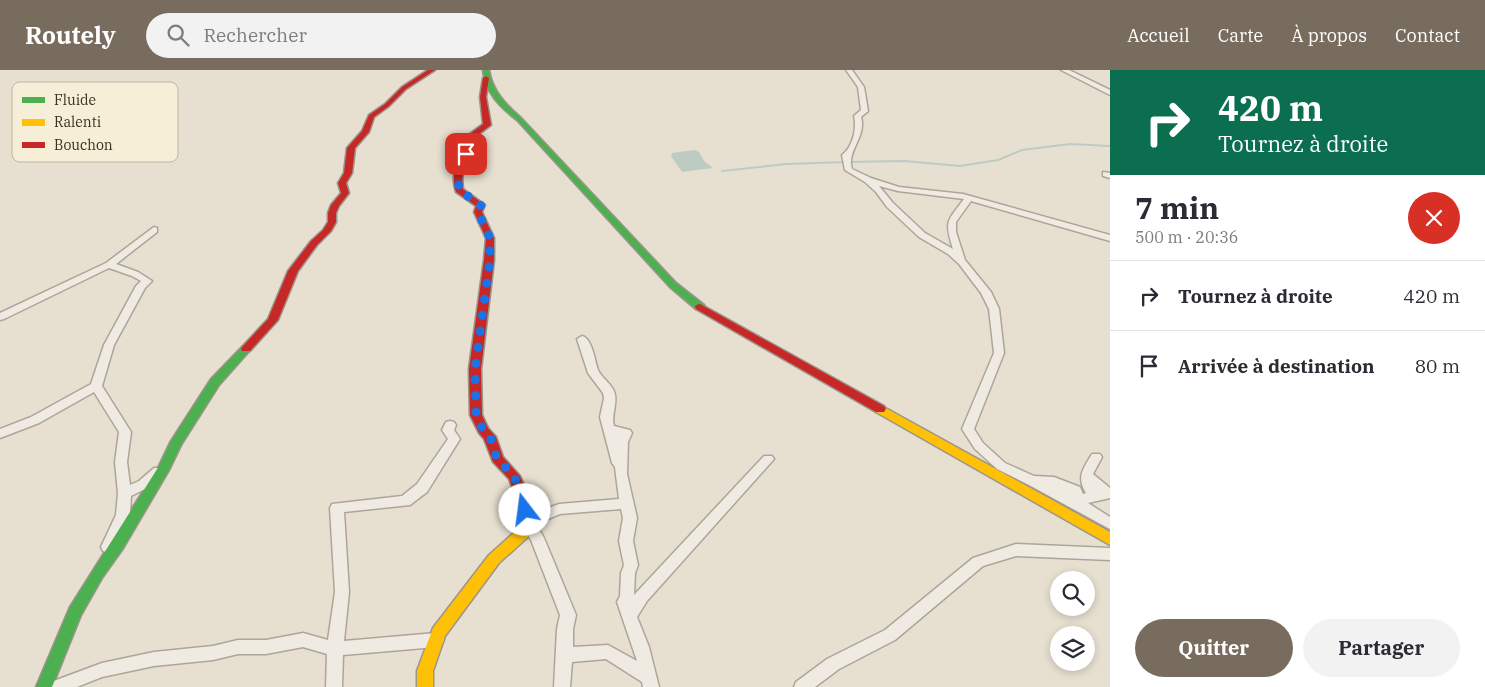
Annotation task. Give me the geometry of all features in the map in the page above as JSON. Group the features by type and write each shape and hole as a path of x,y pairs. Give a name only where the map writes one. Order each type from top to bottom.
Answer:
{"street":[{"path":"44,687 75,612 165,466 175,444 204,397 215,382 273,320 293,271 314,242 327,231 332,222 332,213 335,205 344,193 342,183 348,173 351,148 365,132 371,116 387,105 404,88 432,70"},
{"path":"849,70 860,87 865,111 858,116 860,123 855,142 846,156 849,170 868,180 898,189 969,198 1110,238"},
{"path":"1064,70 1110,93"},
{"path":"486,74 502,106 519,119 673,285 699,306 1110,539"},
{"path":"486,74 484,97 487,124 467,139 466,154 458,174 459,190 481,205 478,212 490,238 490,260 475,369 476,415 483,430 490,436 497,459 514,476 523,498 527,522 537,538 568,615 565,629 562,687"},
{"path":"868,180 879,190 890,205 922,235 951,252 962,262 986,292 994,309 999,352 996,364 968,429 979,446 1002,466 1082,504 1110,524"},
{"path":"962,262 952,232 952,222 969,198"},
{"path":"0,317 109,265 154,230"},
{"path":"0,434 35,420 96,386 109,345 140,286 147,281 135,274 109,265"},
{"path":"582,339 594,373 609,392 610,398 606,418 609,429 626,433 622,442 620,474 630,518 626,541 631,565 628,573 627,597 624,602 641,647 650,682"},
{"path":"96,386 126,432 121,462 125,494 123,515 97,574"},
{"path":"334,687 335,649 342,592 338,508 405,502 422,488 454,439 448,430 450,426"},
{"path":"1096,457 1086,475 1088,486 1104,494"},
{"path":"630,616 642,596 768,459"},
{"path":"125,494 144,484 165,466"},
{"path":"1054,507 1082,504 1104,494"},
{"path":"527,522 559,509 627,502"},
{"path":"426,687 425,671 438,633 494,559 524,532 527,522"},
{"path":"802,687 833,664 890,635 978,562 1016,550 1110,554"},
{"path":"57,687 102,670 154,659 213,653 238,647 266,648 303,640 335,649 436,640"},
{"path":"565,655 608,652 650,682"}],"shaded area":[{"path":"695,150 713,168 682,172 671,156 672,153"}],"waterway":[{"path":"722,171 786,164 846,162 904,161 960,166 998,160 1022,150 1070,144 1110,146"}],"traffic: fast":[{"path":"486,70 489,84 497,98 519,119 673,285 700,307"},
{"path":"44,687 75,612 97,574 117,546 165,467 175,444 215,382 246,349"}],"traffic: slow":[{"path":"880,409 1110,539"},
{"path":"425,687 425,671 438,633 494,559 524,532 527,522 526,516"}],"traffic: jam":[{"path":"246,349 273,320 293,271 314,243 327,231 332,222 332,213 335,205 345,193 342,183 348,173 351,148 365,132 371,116 387,105 404,88 432,70"},
{"path":"486,78 483,97 487,125 467,139 465,154 457,174 459,190 481,205 478,212 490,238 489,260 475,369 476,415 483,430 490,437 497,459 514,476 523,498 526,516"},
{"path":"700,307 880,409"}],"route":[{"path":"466,154 458,174 459,190 481,205 478,212 480,220 487,229 490,238 490,260 475,369 476,415 483,430 490,436 497,459 514,476 523,498 525,510"}]}
